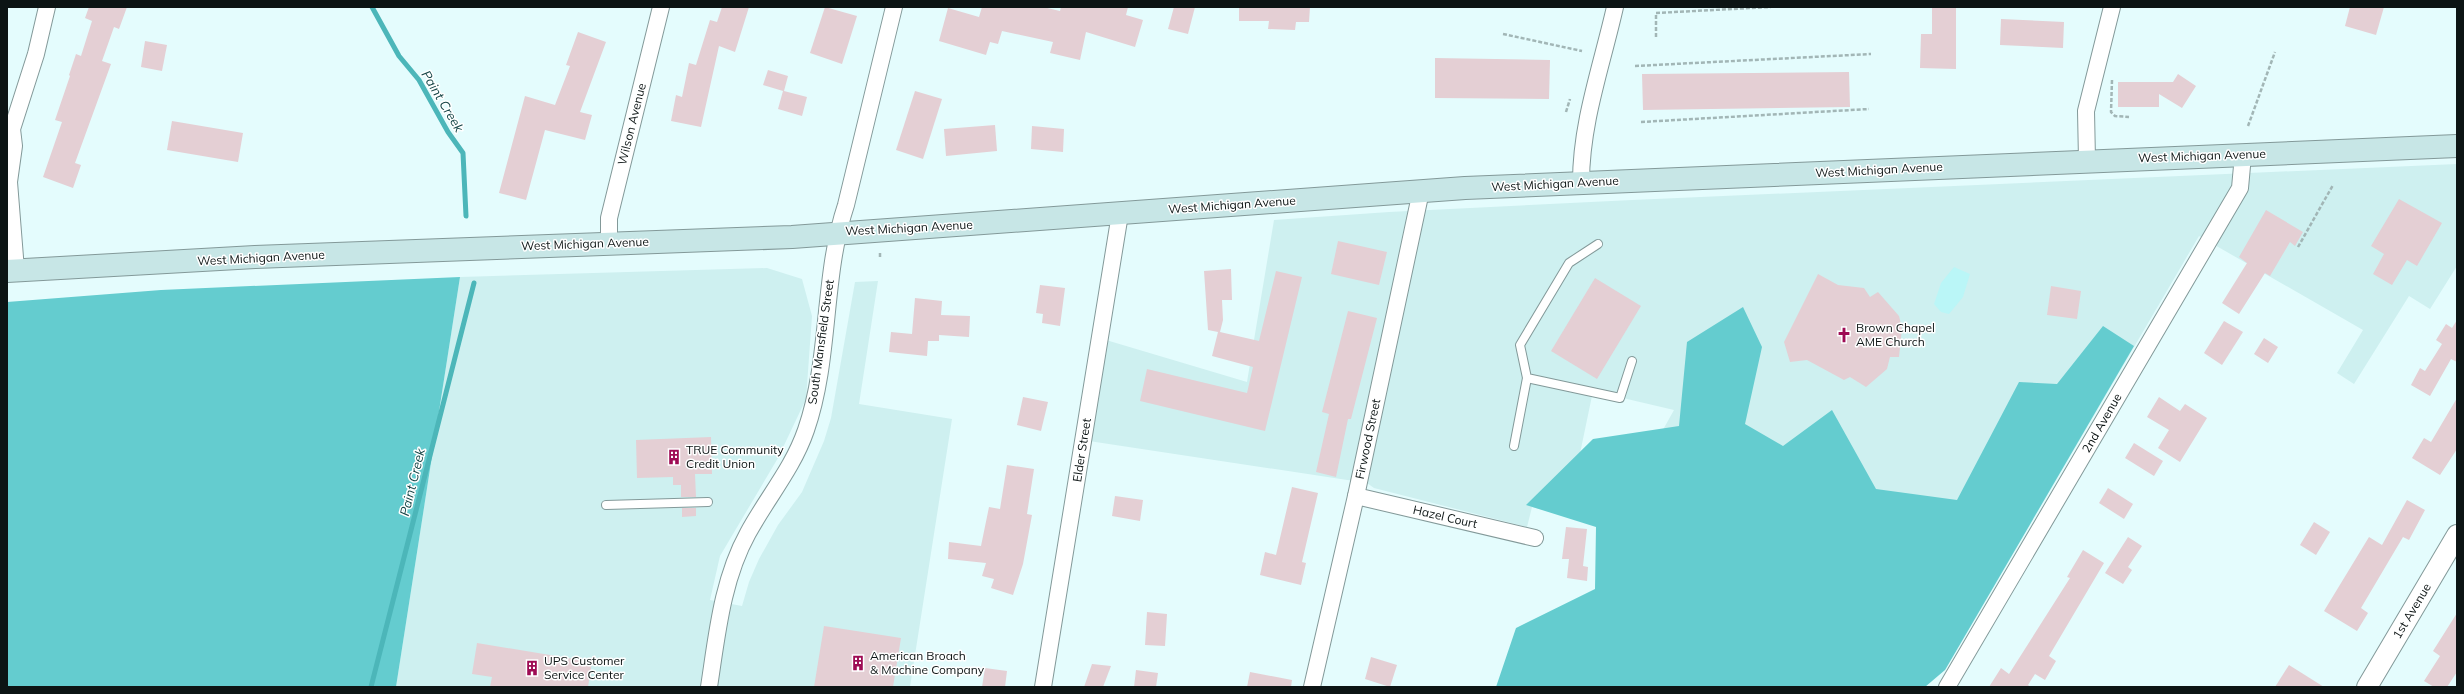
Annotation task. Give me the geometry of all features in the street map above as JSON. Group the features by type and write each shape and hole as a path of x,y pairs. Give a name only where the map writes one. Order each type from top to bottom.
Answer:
{"main road":[{"name":"West Michigan Avenue","path":"12,271 255,257 792,237 837,232 1120,214 1421,191 1581,182 2087,160 2457,146"}],"street":[{"path":"12,271 9,182 14,146 9,131 36,54 46,7"},
{"name":"Wilson Avenue","path":"608,243 609,218 661,7"},
{"name":"South Mansfield Street","path":"708,687 725,591 736,558 748,533 792,462 806,430 816,394 837,232 846,205 894,7"},
{"path":"1581,182 1581,158 1588,114 1616,7"},
{"path":"2087,160 2086,111 2112,7"},
{"name":"2nd Avenue","path":"1947,687 2240,188 2243,155"},
{"name":"Firwood Street","path":"1312,687 1356,496 1421,191"},
{"name":"Elder Street","path":"1043,687 1120,214"},
{"name":"Hazel Court","path":"1356,496 1535,538"},
{"name":"1st Avenue","path":"2367,687 2457,535"}],"lane":[{"path":"1514,446 1527,378 1520,345 1569,263 1598,244"},
{"path":"1527,378 1620,398 1632,361"},
{"path":"606,505 708,502"}],"path":[{"path":"1656,37 1656,13 1771,7"},
{"path":"1503,34 1582,51"},
{"path":"2248,126 2275,52"},
{"path":"1635,66 1871,54"},
{"path":"2112,76 2111,112 2115,116 2130,117"},
{"path":"1566,112 1570,99"},
{"path":"1641,122 1869,109"},
{"path":"2298,247 2333,185"},
{"path":"880,251 880,257"}],"shaded area":[{"path":"2457,164 2457,266 2430,309 2409,296 2354,384 2337,373 2363,330 2199,236 1945,670 1636,478 1674,410 1593,391 1567,516 1532,507 1527,527 1374,488 1367,483 1089,441 1106,340 1247,382 1274,220 1389,212 1632,200"},
{"path":"1954,267 1970,274 1963,297 1949,314 1941,312 1934,304 1941,283"},
{"path":"767,268 802,279 812,316 806,399 778,458 720,556 710,600 742,606 749,582 759,559 778,525 802,492 824,441 831,418 855,282 878,281 859,404 952,419 910,687 396,687 460,277"},
{"path":"460,277 396,687 7,687 7,302 161,290"},
{"path":"1743,307 1762,347 1745,424 1783,446 1832,410 1876,489 1957,500 2019,382 2057,384 2103,326 2134,346 1945,670 1925,687 1496,687 1516,628 1595,589 1596,527 1526,505 1593,439 1679,426 1687,342"}],"building":[{"path":"89,7 127,7 119,29 114,27 102,61 111,64 75,163 81,165 73,188 43,177 62,122 55,120 70,76 69,75 76,54 81,56 92,21 85,18"},
{"path":"722,7 749,7 735,52 719,46 701,127 671,121 676,95 682,97 689,63 696,65 710,20 717,22"},
{"path":"825,7 857,16 842,64 810,53"},
{"path":"982,7 1043,7 1060,11 1061,7 1128,7 1126,15 1143,20 1135,47 1086,32 1080,60 1050,53 1053,42 1002,31 998,44 990,42 986,55 939,41 948,8 979,17"},
{"path":"1174,7 1195,7 1188,34 1168,29"},
{"path":"1239,7 1310,7 1309,22 1296,22 1295,30 1268,29 1269,21 1239,21"},
{"path":"1932,7 1956,7 1956,69 1920,68 1921,34 1932,34"},
{"path":"2350,7 2384,7 2376,35 2345,26"},
{"path":"2001,19 2064,22 2063,48 2000,45"},
{"path":"578,32 606,42 580,112 592,115 585,140 545,130 526,200 499,193 525,96 555,105 570,66 566,65"},
{"path":"145,41 167,45 162,71 141,67"},
{"path":"1435,58 1550,60 1549,99 1435,98"},
{"path":"768,70 788,76 784,91 807,97 802,116 778,109 783,91 763,85"},
{"path":"1849,72 1850,107 1643,110 1642,74"},
{"path":"2178,74 2196,86 2182,108 2159,94 2159,107 2118,107 2118,82 2173,82"},
{"path":"915,91 942,99 923,159 896,150"},
{"path":"172,121 243,133 238,162 167,150"},
{"path":"995,125 997,151 946,156 944,129"},
{"path":"1032,126 1064,129 1063,152 1031,149"},
{"path":"2399,199 2442,223 2417,266 2407,260 2392,285 2373,274 2384,254 2371,246"},
{"path":"2266,210 2303,232 2295,246 2290,242 2270,276 2265,273 2239,314 2222,303 2247,263 2239,257"},
{"path":"1338,241 1387,252 1379,285 1331,274"},
{"path":"1231,269 1232,300 1222,300 1223,320 1220,332 1259,341 1276,271 1302,277 1265,431 1140,401 1147,369 1247,393 1253,367 1212,356 1218,332 1208,330 1204,271"},
{"name":"Brown Chapel AME Church","path":"1818,274 1838,285 1864,288 1870,297 1878,292 1899,316 1902,328 1899,357 1890,357 1887,369 1866,387 1850,377 1844,380 1807,360 1790,362 1784,342"},
{"path":"1595,278 1641,306 1597,379 1551,351"},
{"path":"1040,285 1065,288 1060,326 1042,323 1043,314 1036,313"},
{"path":"2051,286 2081,291 2077,319 2047,315"},
{"path":"915,298 942,301 941,315 970,316 969,337 939,335 939,341 928,341 927,356 889,352 891,332 912,334"},
{"path":"1348,311 1377,318 1351,419 1348,419 1336,477 1316,472 1329,414 1322,412"},
{"path":"2457,320 2457,362 2451,359 2430,396 2411,385 2420,368 2425,371 2442,344 2436,340 2446,324 2452,328"},
{"path":"2224,321 2243,332 2222,365 2204,353"},
{"path":"2264,338 2278,347 2268,363 2254,354"},
{"path":"1023,397 1048,402 1041,431 1017,425"},
{"path":"2159,397 2180,411 2185,404 2207,418 2180,462 2158,448 2169,430 2147,417"},
{"path":"2457,398 2457,449 2440,475 2412,458 2424,438 2431,442"},
{"name":"TRUE Community Credit Union","path":"711,437 712,474 695,474 696,497 681,497 681,485 673,485 673,477 637,478 636,440"},
{"path":"2134,443 2163,461 2154,476 2125,458"},
{"path":"1007,465 1034,469 1027,514 1032,515 1023,564 1013,595 991,588 994,579 982,576 986,563 948,559 949,542 981,546 989,507 1000,509"},
{"path":"1292,487 1318,493 1302,562 1306,563 1301,585 1260,575 1265,552 1276,555"},
{"path":"2108,488 2133,504 2124,519 2099,503"},
{"path":"1115,496 1143,500 1140,521 1112,516"},
{"path":"2407,500 2425,510 2409,540 2403,537 2361,608 2368,613 2357,631 2324,611 2369,537 2382,545"},
{"path":"682,508 696,508 696,516 682,517"},
{"path":"2314,522 2330,532 2316,555 2300,545"},
{"path":"1566,527 1587,529 1583,566 1588,567 1587,581 1567,578 1569,559 1562,559"},
{"path":"2128,537 2142,546 2128,567 2132,570 2123,584 2105,573"},
{"path":"2083,550 2104,563 2049,656 2056,661 2045,680 2035,674 2028,685 2031,687 1989,687 2001,668 2009,674 2070,578 2067,577"},
{"path":"1147,612 1167,614 1165,646 1145,645"},
{"path":"2457,613 2457,672 2447,687 2434,687 2424,681 2440,656 2433,651"},
{"name":"American Broach & Machine Company","path":"824,626 901,638 893,687 814,687"},
{"name":"UPS Customer Service Center","path":"477,643 592,662 588,687 490,687 492,677 472,674"},
{"path":"1371,657 1397,665 1390,687 1365,679"},
{"path":"1092,664 1111,666 1103,687 1084,687"},
{"path":"2289,665 2324,687 2275,687"},
{"path":"985,668 1007,671 1005,687 982,687"},
{"path":"1136,670 1158,673 1156,687 1134,687"},
{"path":"1250,672 1292,680 1291,687 1247,687"}],"waterway":[{"name":"Paint Creek","path":"372,7 399,56 419,80 448,132 463,153 466,216"},
{"name":"Paint Creek","path":"371,687 474,283"}],"place":[{"name":"Brown Chapel AME Church","path":"1844,335"},
{"name":"TRUE Community Credit Union","path":"674,457"},
{"name":"American Broach & Machine Company","path":"858,663"},
{"name":"UPS Customer Service Center","path":"532,668"}]}
